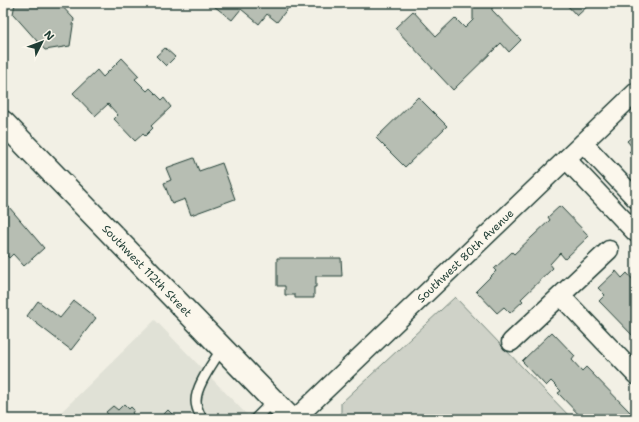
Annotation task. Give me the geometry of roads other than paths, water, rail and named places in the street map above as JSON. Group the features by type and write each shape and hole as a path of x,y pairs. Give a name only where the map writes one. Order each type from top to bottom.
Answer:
{"main road":[{"name":"Southwest 112th Street","path":"3,122 291,419"}],"street":[{"name":"Southwest 80th Avenue","path":"295,419 636,92"},
{"path":"583,143 636,199"},
{"path":"566,159 636,233"},
{"path":"512,342 609,250"},
{"path":"561,296 636,375"}],"lane":[{"path":"202,419 197,410 196,401 198,392 222,348"},
{"path":"255,419 273,402"}]}
